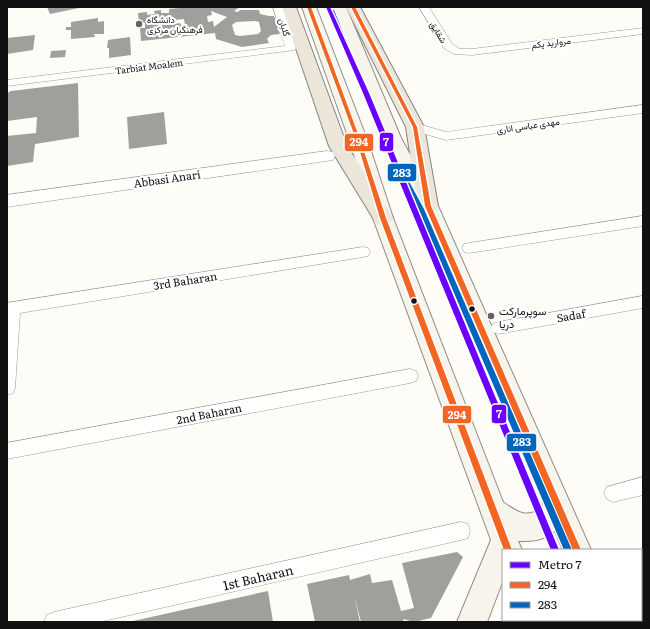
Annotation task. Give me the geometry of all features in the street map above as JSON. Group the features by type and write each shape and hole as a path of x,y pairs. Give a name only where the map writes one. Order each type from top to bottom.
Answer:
{"highway":[{"path":"289,7 338,146 383,218"},
{"path":"352,7 415,127 428,206"}],"main road":[{"path":"309,7 359,142 383,218 506,545"},
{"path":"339,7 392,138 428,206 573,541 592,549"},
{"path":"493,511 515,527 538,527 554,515 556,501"},
{"path":"472,622 502,554"}],"street":[{"name":"گلبان","path":"278,7 292,48"},
{"name":"شقایق","path":"424,7 448,46 458,52"},
{"name":"مروارید یکم","path":"458,52 472,52 643,31"},
{"name":"Tarbiat Moalem","path":"7,83 292,48"},
{"name":"مهدی عباسی اناری","path":"415,127 446,136 643,109"},
{"name":"Abbasi Anari","path":"7,201 327,156"},
{"path":"469,248 643,221"},
{"name":"3rd Baharan","path":"10,308 363,252"},
{"name":"Sadaf","path":"498,328 643,302"},
{"path":"7,388 10,308"},
{"name":"2nd Baharan","path":"7,451 410,376"},
{"path":"613,493 643,486"},
{"name":"1st Baharan","path":"54,622 461,531"}],"building":[{"path":"47,7 79,7 79,8 50,14"},
{"path":"190,7 240,7 234,11 259,10 260,14 274,16 280,34 271,35 267,39 269,43 242,47 216,39 215,33 141,41 140,28 145,28 145,23 139,24 138,13 147,12 147,15 155,14 154,11 161,10 161,13 169,13 169,9","holes":["211,11 227,17 214,27 213,21 208,22 207,16 212,15","184,19 185,25 181,25 180,23 174,24 174,20","236,22 259,22 261,31 258,34 240,36 235,35 232,25"]},
{"path":"98,18 98,22 104,21 104,34 94,34 95,37 71,39 71,30 66,30 66,27 71,27 71,22"},
{"path":"35,35 33,50 7,54 7,38"},
{"path":"130,37 131,55 109,58 109,48 107,48 108,40"},
{"path":"66,50 65,57 50,58 51,51"},
{"path":"78,83 79,137 35,144 33,162 7,166 7,136 36,133 37,117 7,121 7,93 11,91"},
{"path":"164,112 167,144 129,149 127,117"},
{"path":"457,552 463,557 431,618 414,622 403,619 404,622 361,622 354,595 360,622 315,622 307,584 349,575 350,580 370,574 372,583 392,580 401,611 414,608 402,563"},
{"path":"268,591 273,622 133,622 133,621"}],"metro line":[{"name":"7","path":"328,7 366,93 555,549"}],"transit line":[{"name":"294","path":"309,7 359,142 383,218 508,549"},
{"name":"294","path":"353,7 415,127 428,206 577,549"},
{"name":"283","path":"332,10 385,141 421,209 568,549"}],"place":[{"name":"دانشگاه فرهنگیان مرکزی","path":"139,24"},
{"name":"سوپرمارکت دریا","path":"491,316"}]}
